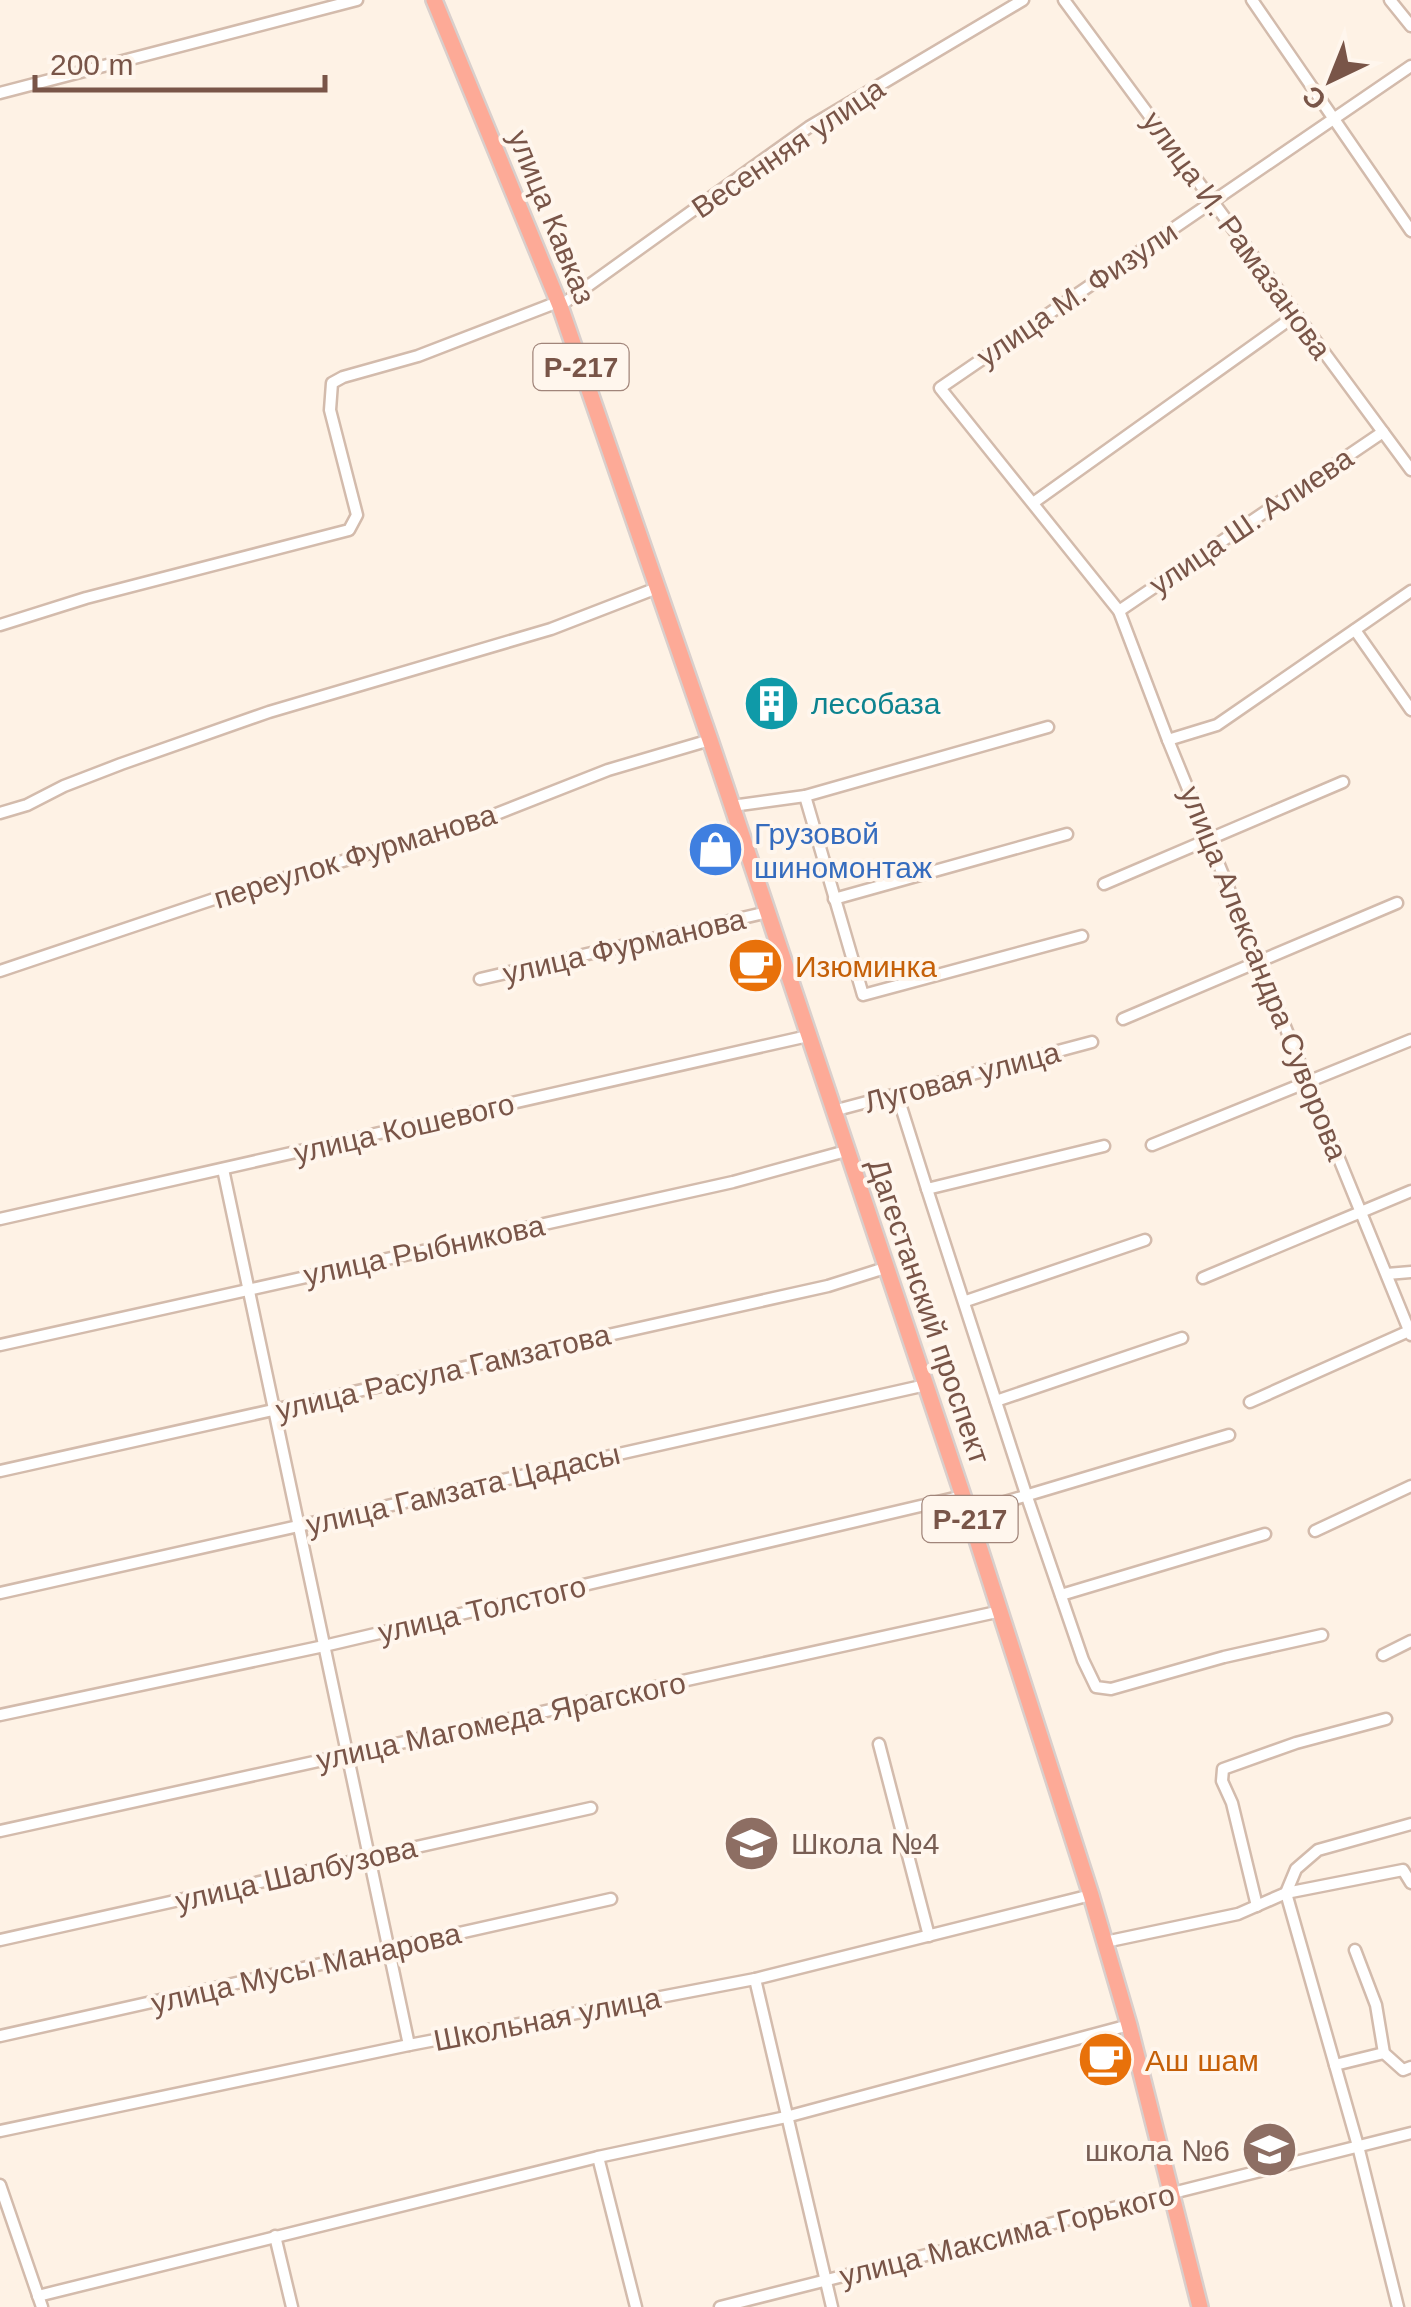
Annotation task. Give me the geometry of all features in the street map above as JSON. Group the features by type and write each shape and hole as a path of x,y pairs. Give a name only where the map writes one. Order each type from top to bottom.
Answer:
{"highway":[{"name":"улица Кавказ","path":"434,0 559,304 710,740"},
{"name":"Дагестанский проспект","path":"710,740 1001,1611 1091,1895 1129,2025 1200,2307"}],"street":[{"path":"0,93 357,0"},
{"name":"Весенняя улица","path":"0,625 86,598 349,530 356,515 330,410 332,383 559,304 809,127 1023,0"},
{"name":"улица И. Рамазанова","path":"1064,0 1411,470"},
{"path":"1252,0 1411,231"},
{"path":"1390,0 1411,26"},
{"name":"улица М. Физули","path":"940,388 1411,66"},
{"path":"1032,503 1296,315"},
{"name":"улица Александра Суворова","path":"940,388 1119,611 1410,1333"},
{"name":"улица Ш. Алиева","path":"1119,611 1383,432"},
{"path":"0,813 121,764 268,712 551,629 657,588"},
{"path":"1168,740 1217,726 1411,591"},
{"path":"1355,630 1411,710"},
{"path":"732,806 805,796 1048,727"},
{"name":"переулок Фурманова","path":"0,971 220,896 476,822 608,770 710,740"},
{"path":"1104,884 1343,782"},
{"path":"805,796 863,995 1082,936"},
{"path":"834,899 1067,834"},
{"path":"1123,1019 1397,903"},
{"name":"улица Фурманова","path":"480,979 768,912"},
{"name":"улица Кошевого","path":"0,1219 808,1036"},
{"path":"1152,1145 1411,1040"},
{"name":"Луговая улица","path":"832,1111 1092,1042"},
{"path":"897,1094 1026,1494 1083,1660 1096,1687 1111,1689 1322,1634"},
{"path":"927,1188 1104,1146"},
{"name":"улица Рыбникова","path":"0,1345 733,1182 846,1152"},
{"path":"223,1170 409,2045"},
{"path":"1203,1278 1411,1191"},
{"path":"966,1300 1146,1240"},
{"name":"улица Расула Гамзатова","path":"0,1471 828,1286 885,1268"},
{"path":"1386,1274 1411,1272"},
{"path":"1250,1402 1410,1333"},
{"path":"996,1401 1182,1338"},
{"name":"улица Гамзата Цадасы","path":"0,1593 926,1384"},
{"path":"968,1513 1229,1435"},
{"path":"1316,1531 1411,1486"},
{"name":"улица Толстого","path":"0,1715 324,1646 963,1496"},
{"path":"1061,1595 1265,1534"},
{"name":"улица Магомеда Ярагского","path":"0,1832 1001,1611"},
{"path":"1382,1656 1411,1641"},
{"path":"1256,1906 1232,1802 1222,1780 1223,1769 1296,1743 1386,1719"},
{"path":"879,1744 930,1936"},
{"name":"улица Шалбузова","path":"0,1940 591,1808"},
{"path":"1398,2307 1358,2146 1286,1893 1296,1869 1318,1850 1411,1824"},
{"path":"1105,1942 1238,1914 1286,1893 1403,1870 1411,1883"},
{"name":"Школьная улица","path":"0,2131 409,2045 755,1979 1091,1895"},
{"name":"улица Мусы Манарова","path":"0,2036 611,1899"},
{"path":"1355,1950 1376,2005 1384,2053 1403,2070 1411,2067"},
{"path":"755,1979 832,2307"},
{"path":"0,2185 40,2302 274,2236 786,2116 1129,2025"},
{"path":"1335,2065 1384,2053"},
{"name":"улица Максима Горького","path":"720,2307 1411,2133"},
{"path":"598,2157 636,2307"},
{"path":"274,2236 292,2307"}],"place":[{"name":"лесобаза","path":"772,703"},
{"name":"Грузовой шиномонтаж","path":"715,850"},
{"name":"Изюминка","path":"756,966"},
{"name":"Школа №4","path":"752,1843"},
{"name":"Аш шам","path":"1106,2060"},
{"name":"школа №6","path":"1269,2150"}]}
